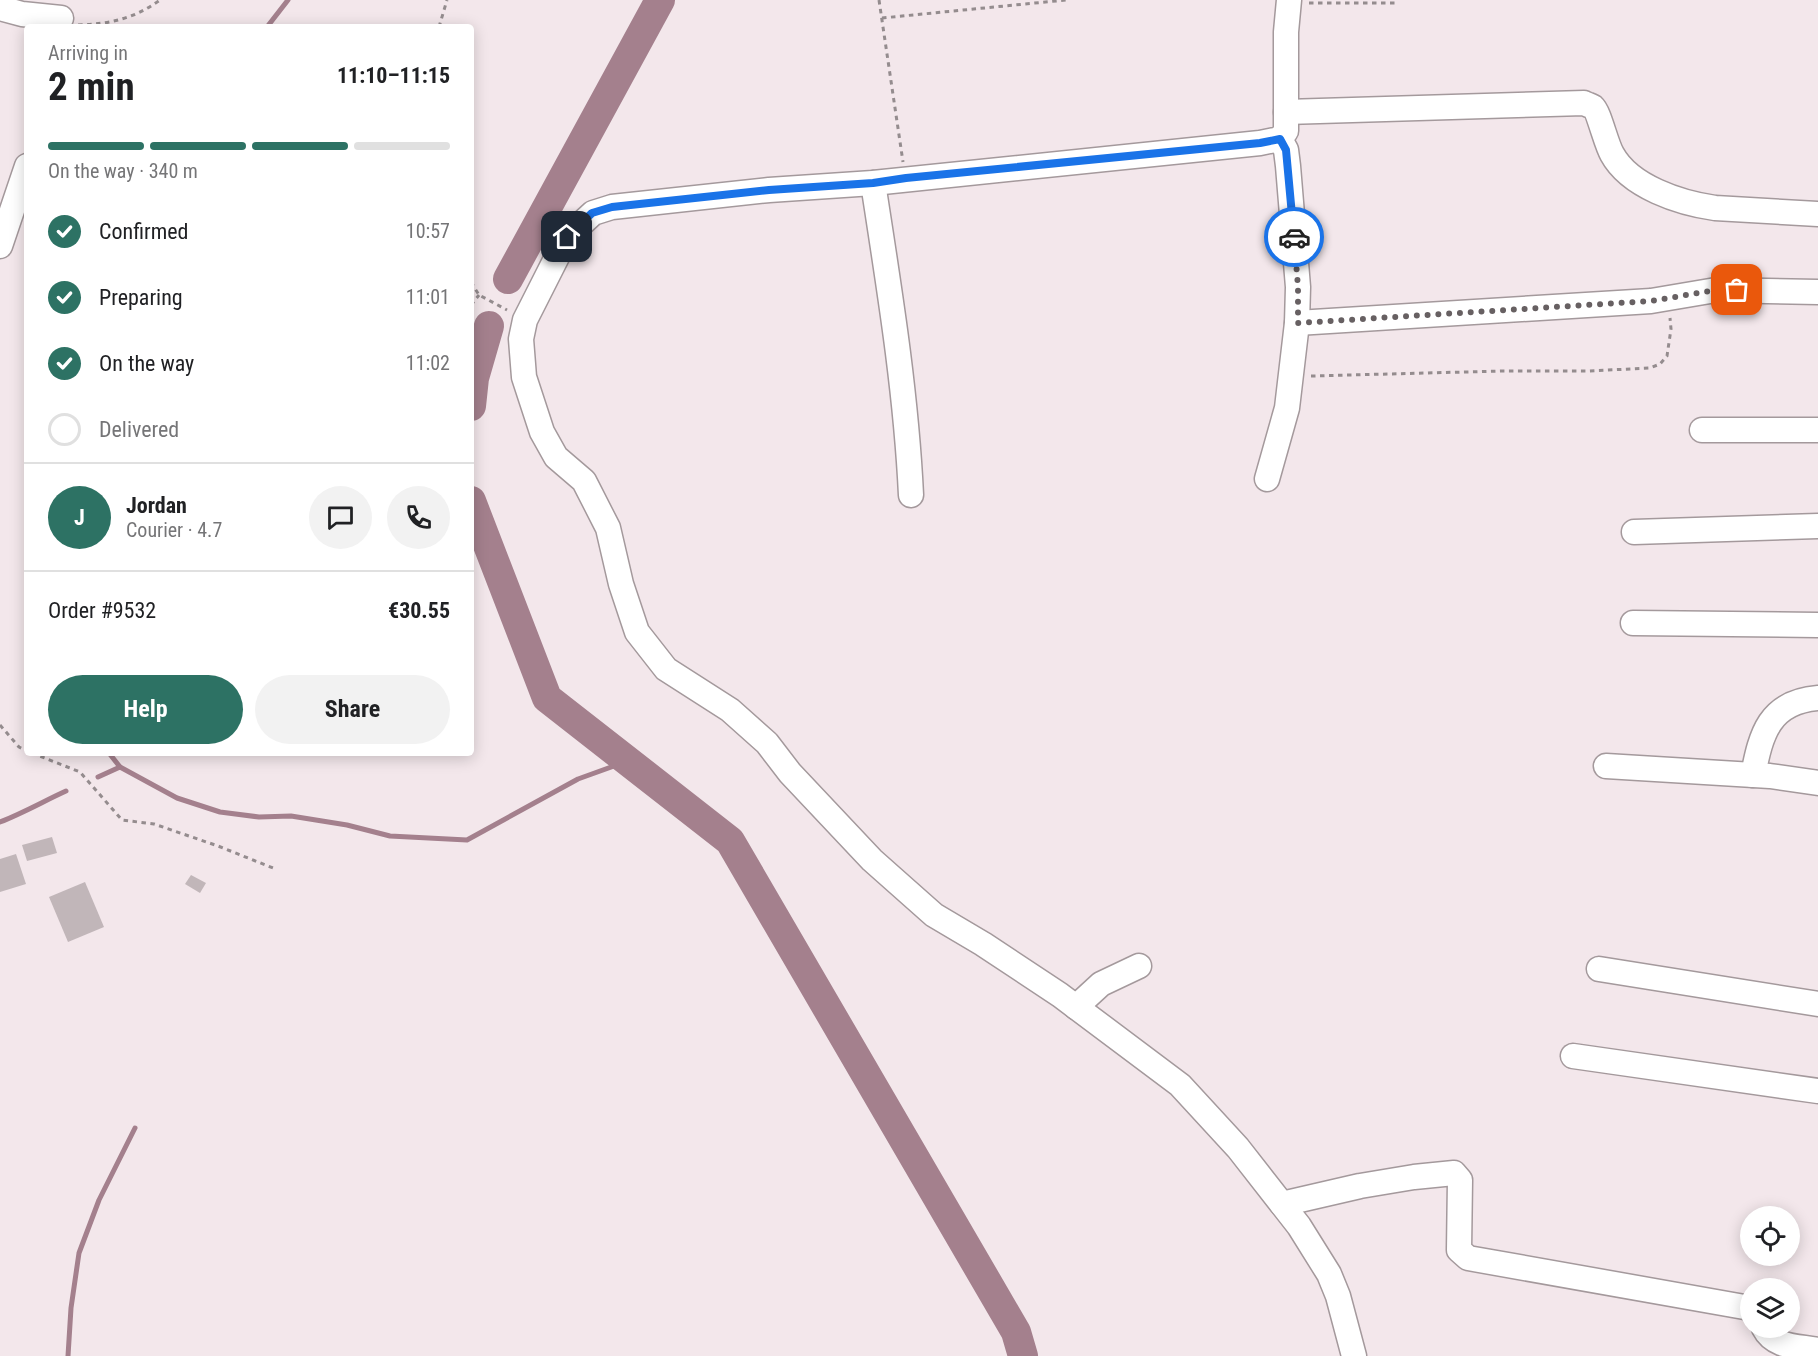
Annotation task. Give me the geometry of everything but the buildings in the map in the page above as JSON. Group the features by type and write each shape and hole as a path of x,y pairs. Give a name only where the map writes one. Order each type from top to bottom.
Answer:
{"street":[{"path":"1289,1 1286,32 1286,131 1280,139 1260,143 873,183 769,190 612,207 592,213 567,237 525,320 521,339 524,377 542,432 556,457 584,481 608,528 621,584 637,632 666,669 730,710 767,743 790,772 872,860 934,915 983,944 1076,1007 1180,1085 1238,1148 1299,1226 1329,1274 1344,1314 1354,1356"},
{"path":"0,9 61,18"},
{"path":"1286,112 1584,103 1593,107 1597,114 1601,130 1613,156 1642,183 1664,195 1699,206 1715,208 1818,214"},
{"path":"1266,479 1287,408 1298,323 1298,287 1288,166 1286,150 1280,139"},
{"path":"0,246 24,175"},
{"path":"873,183 894,320 908,440 911,495"},
{"path":"1298,323 1651,301 1716,290 1818,292"},
{"path":"1702,430 1818,430"},
{"path":"1634,532 1818,526"},
{"path":"1633,623 1818,625"},
{"path":"1753,775 1759,744 1766,727 1781,711 1801,700 1818,698"},
{"path":"1606,766 1753,775 1818,783"},
{"path":"1076,1007 1101,984 1139,966"},
{"path":"1599,969 1818,1004"},
{"path":"1573,1056 1818,1091"},
{"path":"1282,1204 1360,1186 1454,1173 1460,1180 1459,1250 1468,1258 1740,1306"},
{"path":"1770,1338 1775,1342 1818,1350"}],"path":[{"path":"61,18 105,24 127,19 147,10 160,0"},
{"path":"440,24 447,0"},
{"path":"879,0 906,178"},
{"path":"882,18 1066,0"},
{"path":"1289,1 1395,3"},
{"path":"474,287 479,295 525,320"},
{"path":"474,301 479,295"},
{"path":"1291,376 1650,368 1667,356 1671,328 1667,297"},
{"path":"0,725 19,747 24,749"},
{"path":"40,756 80,772 122,820 154,824 273,868"}],"waterway":[{"path":"269,24 288,0"},
{"path":"508,279 660,0"},
{"path":"474,378 489,326"},
{"path":"474,509 547,698 730,841 1016,1332 1023,1356"},
{"path":"111,756 120,767"},
{"path":"98,777 120,767 177,798 220,812 259,817 291,816 347,825 390,836 467,840 578,779 628,761"},
{"path":"0,822 66,791"},
{"path":"68,1356 71,1308 79,1253 99,1200 135,1128"}],"way so far":[{"path":"1294,237 1298,323 1651,301 1716,290 1737,290"}],"route":[{"path":"567,237 592,213 612,207 769,190 873,183 1271,142 1280,139 1286,150 1294,237"}]}
